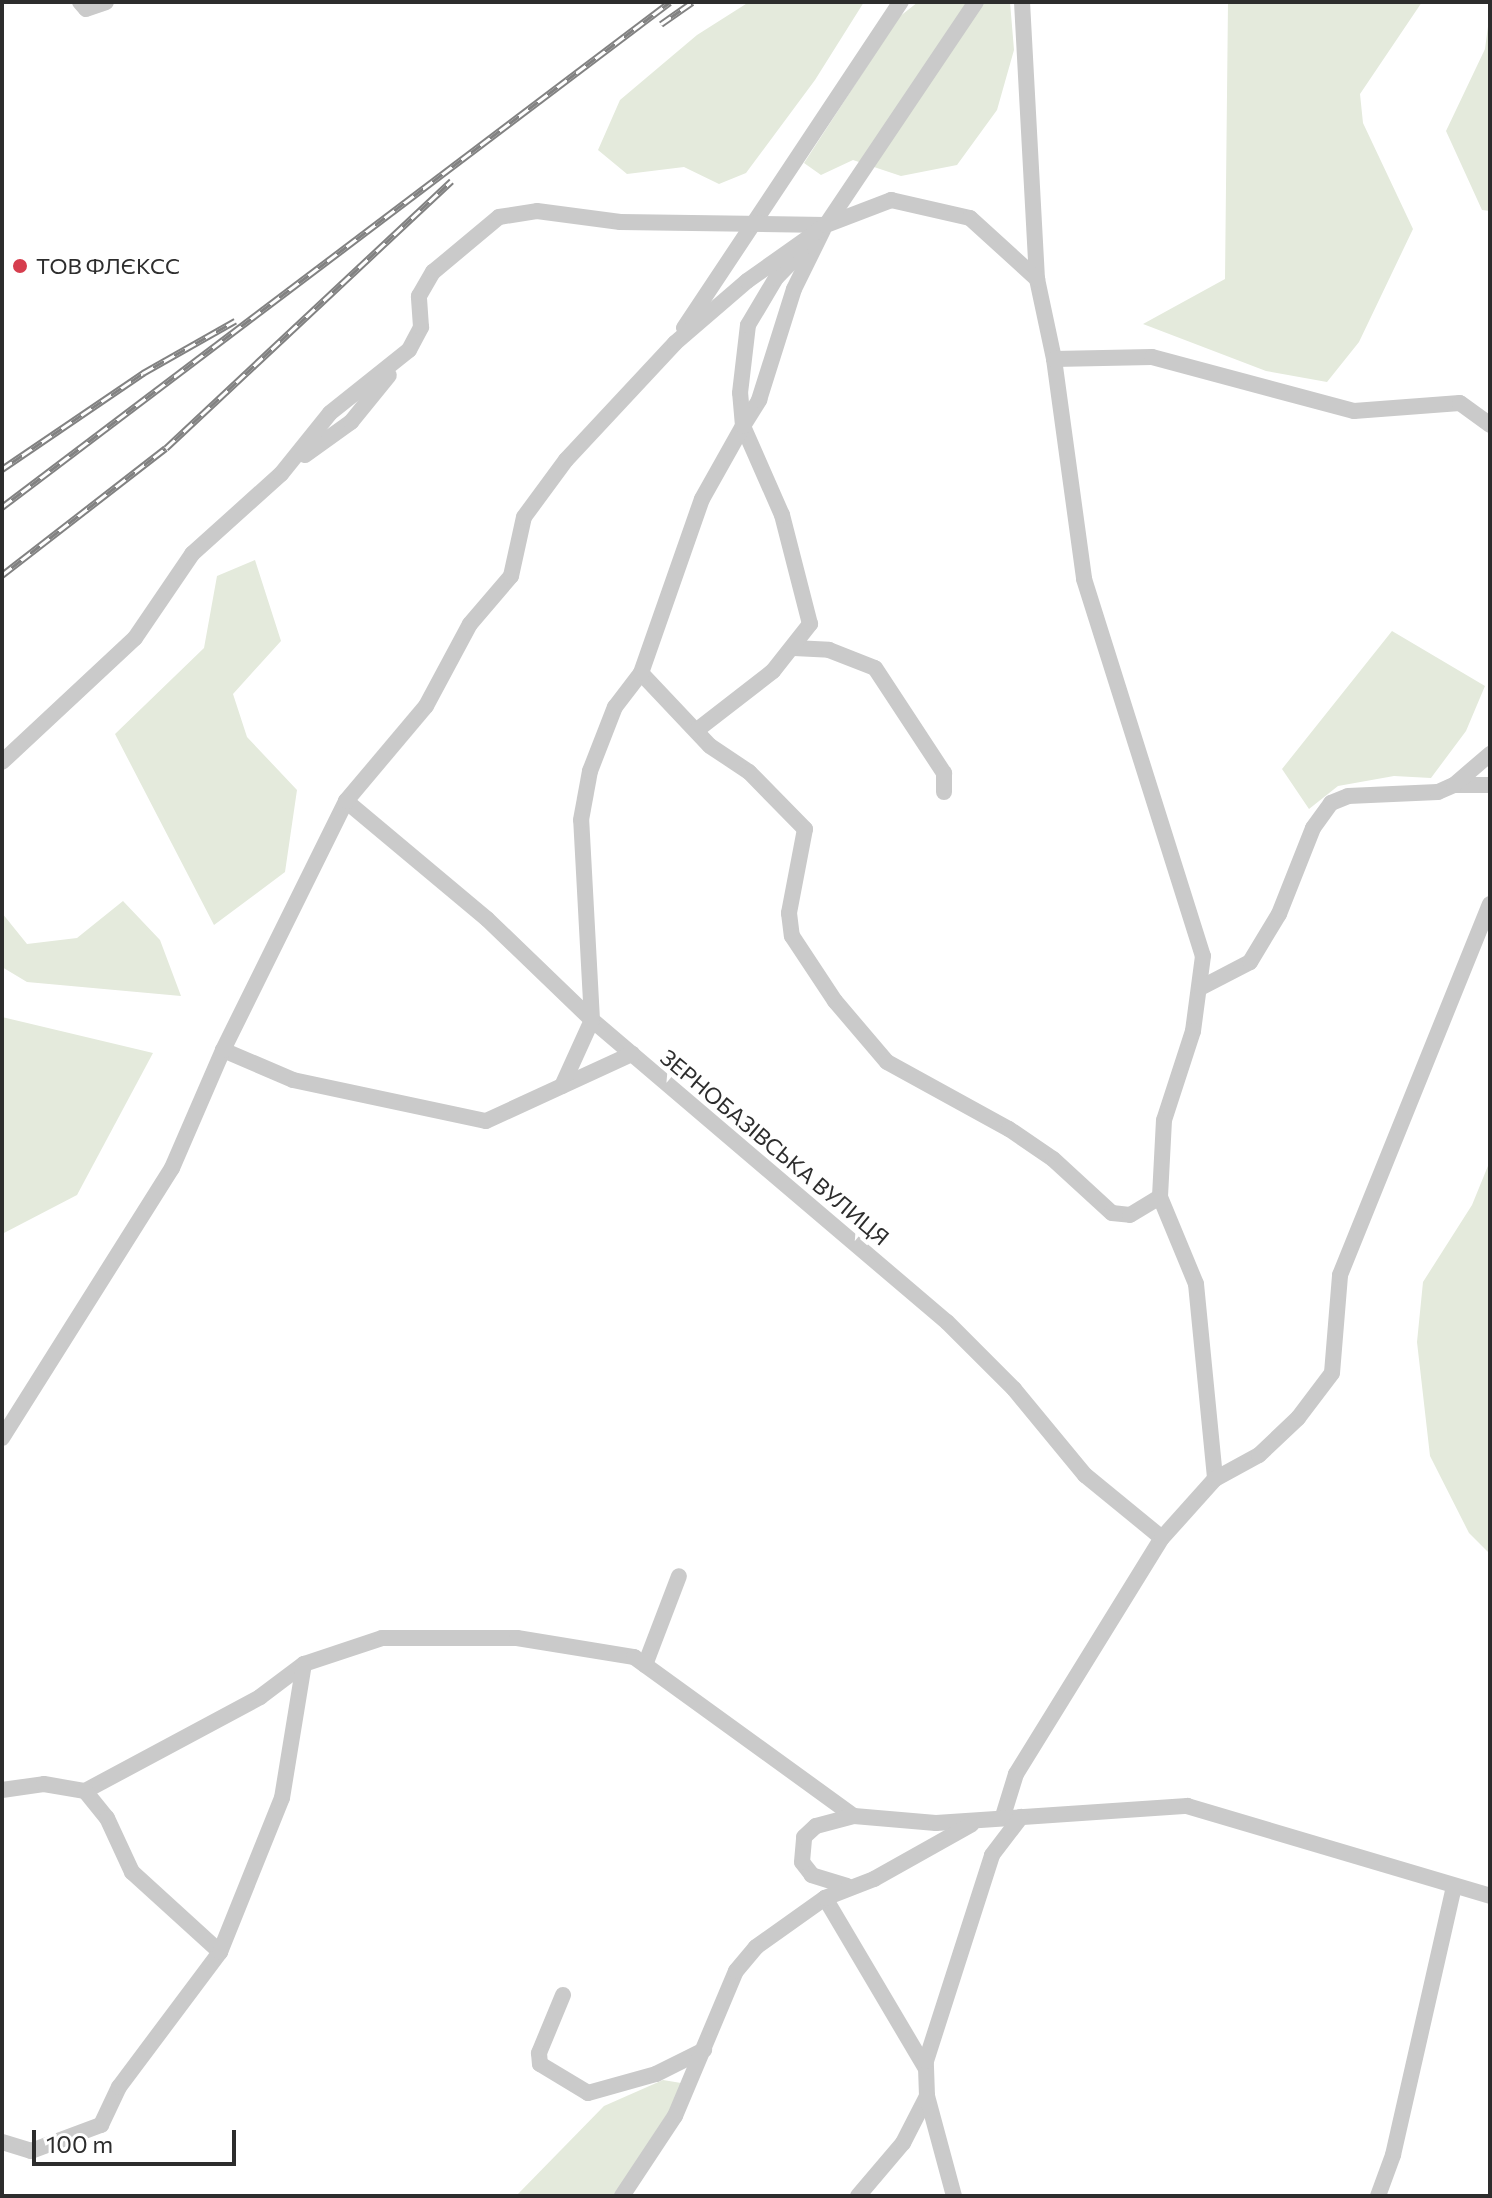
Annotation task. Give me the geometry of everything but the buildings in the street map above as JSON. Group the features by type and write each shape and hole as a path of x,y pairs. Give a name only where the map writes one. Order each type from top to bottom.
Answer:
{"street":[{"path":"80,2 86,9 106,2"},
{"path":"675,343 901,2"},
{"path":"562,1086 592,1020 581,820 590,771 615,707 641,673 702,499 759,400 794,289 826,225 976,2"},
{"path":"1022,2 1037,279 1054,359 1084,579 1197,925 1202,987 1164,1120 1160,1197 1178,1231 1196,1284 1215,1479"},
{"path":"2,1438 172,1168 223,1050 346,801 426,706 470,624 511,576 524,517 566,460 675,343 747,281 826,225 891,200 927,205 970,218 1037,279"},
{"path":"2,762 135,638 192,554 281,474 330,413 409,350 421,327 419,296 433,272 499,217 537,211 620,222 754,221 826,225"},
{"path":"697,730 794,648 810,624 810,612 782,515 743,426 740,393 748,325 776,278 826,225"},
{"path":"1054,359 1152,357 1354,411 1460,403 1490,425"},
{"path":"794,648 829,650 875,668 944,773 944,792"},
{"path":"641,673 697,730 749,772 805,829 789,913 792,936 835,1001 887,1062 1009,1129 1053,1159 1112,1213 1130,1215 1160,1197"},
{"path":"1454,785 1490,754"},
{"path":"1202,987 1250,962 1279,914 1313,828 1331,803 1348,796 1421,796 1454,785 1490,785"},
{"name":"ЗЕРНОБАЗІВСЬКА ВУЛИЦЯ","path":"346,801 487,919 592,1020 947,1322 1014,1389 1085,1475 1162,1538"},
{"path":"954,2196 927,2096 925,2067 987,1869 1012,1816 1016,1774 1162,1538 1215,1479 1259,1455 1298,1418 1332,1373 1340,1275 1490,904"},
{"path":"223,1050 293,1080 486,1121 632,1054"},
{"path":"645,1665 679,1576"},
{"path":"2,1790 44,1784 85,1791 260,1697 304,1664 382,1638 502,1638 634,1657 854,1816"},
{"path":"2,2142 31,2151 101,2125 119,2087 220,1952 282,1798 304,1664"},
{"path":"85,1791 107,1818 132,1872 220,1952"},
{"path":"847,1886 812,1875 802,1862 800,1845 816,1826 854,1816 977,1821 1012,1816 1187,1806 1490,1896"},
{"path":"622,2196 675,2116 736,1971 756,1947 825,1898 847,1886 874,1879 977,1821"},
{"path":"1378,2196 1393,2155 1454,1887"},
{"path":"825,1898 925,2067"},
{"path":"563,1995 539,2053 540,2064 588,2093 656,2074 704,2050"},
{"path":"858,2196 903,2143 927,2096"}],"shaded area":[{"path":"749,2 864,2 815,80 746,173 719,184 684,167 627,174 598,150 620,100 697,35"},
{"path":"918,2 1010,2 1014,50 997,110 957,165 901,176 853,160 821,175 804,163 899,17"},
{"path":"1228,2 1422,2 1360,94 1363,123 1413,229 1359,342 1327,382 1266,371 1143,324 1225,279"},
{"path":"1490,11 1490,211 1482,210 1446,131 1485,49"},
{"path":"255,560 281,641 233,694 247,737 297,790 285,872 214,925 115,734 204,648 217,576"},
{"path":"1392,631 1485,686 1466,731 1431,778 1394,776 1338,786 1309,809 1282,769"},
{"path":"123,901 160,940 181,996 27,982 2,967 2,913 27,944 77,938"},
{"path":"2,1017 153,1053 77,1195 2,1234"},
{"path":"1490,1161 1490,1554 1469,1533 1430,1456 1417,1342 1423,1282 1472,1205"},
{"path":"663,2080 681,2083 685,2091 624,2196 516,2196 604,2106"}],"railway":[{"path":"2,507 670,2"},
{"path":"661,24 692,2"},
{"path":"2,575 166,448 451,181"},
{"path":"2,469 143,373 235,321"}],"place":[{"name":"ТОВ ФЛЄКСС","path":"20,266"}]}
